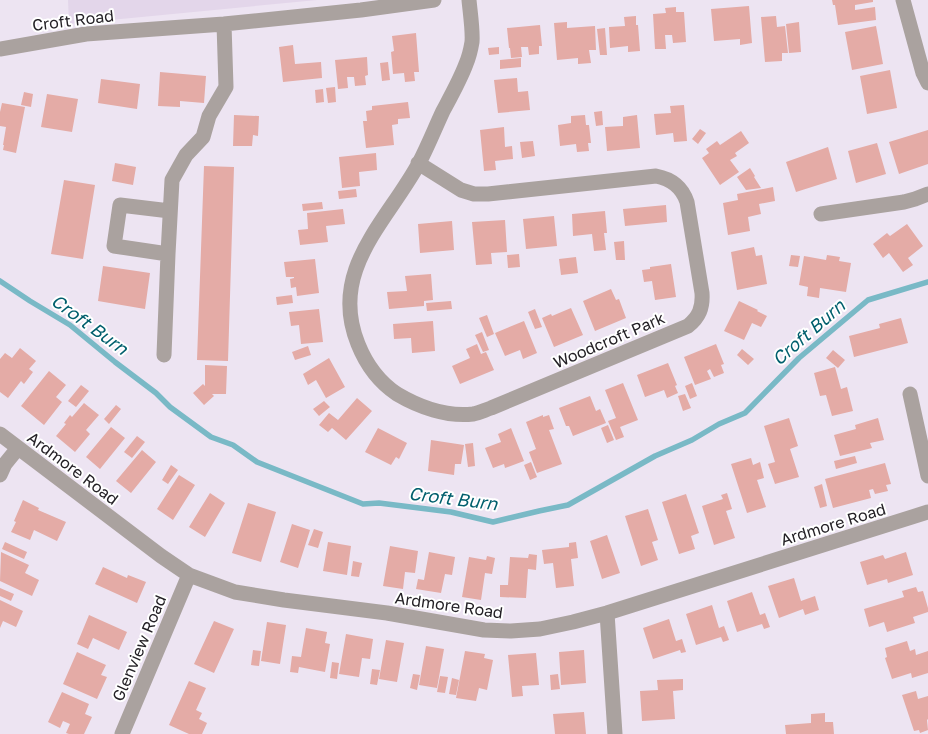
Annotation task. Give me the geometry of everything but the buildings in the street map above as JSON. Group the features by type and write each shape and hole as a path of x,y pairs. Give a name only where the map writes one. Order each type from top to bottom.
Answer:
{"street":[{"name":"Croft Road","path":"0,49 86,34 224,24 361,5 434,0"},
{"name":"Woodcroft Park","path":"418,163 461,190 474,194 656,176 670,180 681,189 687,202 702,293 702,307 699,314 688,326 475,414 458,415 424,407 408,400 381,380 370,367 354,335 350,318 351,284 362,251 418,163 466,63 472,41 469,0"},
{"path":"903,0 921,66 928,83"},
{"path":"164,355 172,180 186,155 203,137 209,116 226,87 224,24"},
{"path":"821,214 904,202 928,194"},
{"path":"168,254 114,246 120,205 170,211"},
{"path":"910,394 928,476"},
{"name":"Ardmore Road","path":"0,434 161,556 189,575 235,592 387,613 484,630 540,629 607,613 928,512"},
{"path":"0,475 5,464 18,448"},
{"name":"Glenview Road","path":"122,734 189,575"},
{"path":"607,613 615,734"}],"shaded area":[{"path":"68,0 317,0 69,24"}],"waterway":[{"name":"Croft Burn","path":"0,281 70,325 156,393 170,407 211,437 233,445 257,462 363,504 379,503 451,512 493,522 568,505 655,456 692,440 719,424 745,413 799,358 868,300 928,282"}]}
